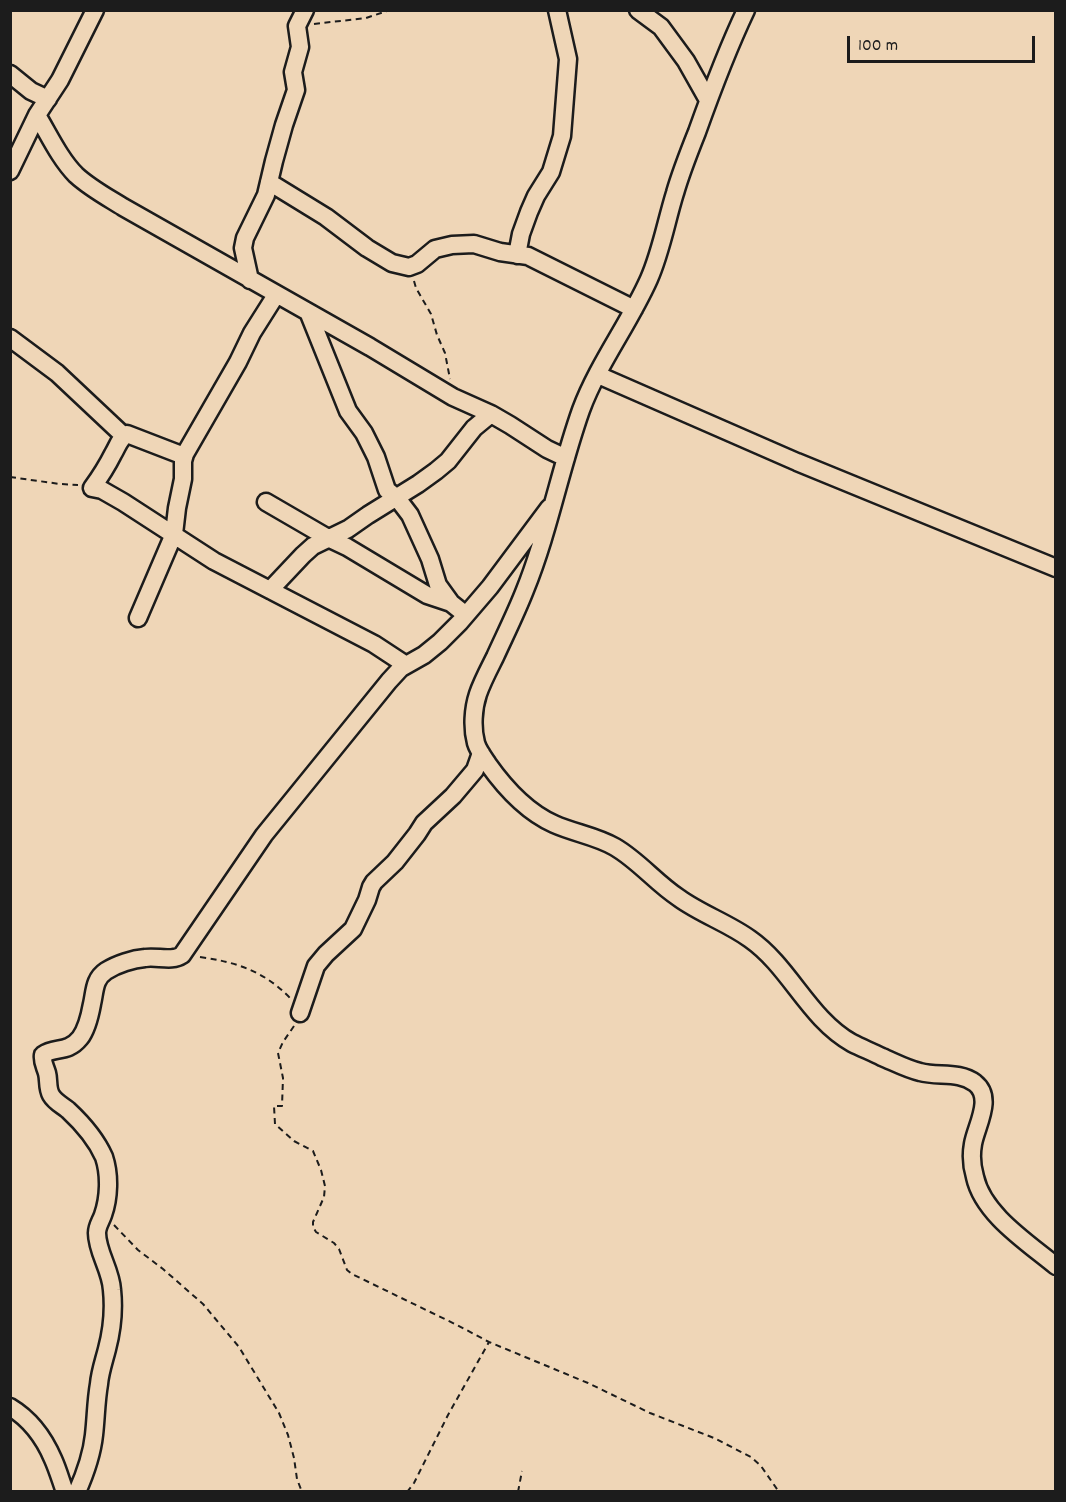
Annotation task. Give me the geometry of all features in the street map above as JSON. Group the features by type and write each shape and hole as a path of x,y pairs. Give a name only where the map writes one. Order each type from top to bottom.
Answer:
{"street":[{"path":"10,171 37,115 60,80 95,10"},
{"path":"250,280 243,248 244,238 266,195 284,125 296,90 293,72 300,47 297,26 305,10"},
{"path":"517,255 529,212 551,172 562,136 567,59 557,10"},
{"path":"638,10 661,27 686,61 708,100"},
{"path":"746,10 708,100 676,190 649,279 582,407 542,544 525,591 478,695 473,719 476,744 499,779 516,797 542,818 556,826 603,841 621,851 676,897 747,937 766,951 804,999 839,1035 906,1068 923,1073 963,1077 974,1082 981,1090 984,1101 973,1141 972,1154 978,1191 989,1208 1056,1266"},
{"path":"10,74 31,91 48,99"},
{"path":"37,115 69,166 87,183 123,207 369,347 453,398 491,414 547,449 566,458"},
{"path":"269,182 326,217 383,259 392,263 409,267 417,264 435,249 452,245 474,244 528,256 634,309"},
{"path":"138,618 174,534 183,479 184,456 238,362 244,347 276,295"},
{"path":"309,314 348,411 364,433 376,457 387,490 397,498 410,515 430,559 438,585 451,603 466,615"},
{"path":"10,338 57,373 124,436"},
{"path":"598,375 797,462 1056,568"},
{"path":"270,590 313,546 348,529 418,484 448,461 474,428 491,414"},
{"path":"184,456 127,434 119,442 92,488 102,490 214,561 374,644 406,665"},
{"path":"77,1491 92,1445 99,1384 113,1314 111,1279 98,1242 98,1228 104,1214 109,1185 108,1169 103,1155 87,1130 51,1095 43,1055 47,1052 65,1049 80,1038 92,1007 95,984 107,970 144,958 178,958 182,955 264,835 389,681 401,668 424,655 440,642 466,615 555,500"},
{"path":"266,502 427,595 451,603"},
{"path":"300,1014 316,966 353,929 368,900 374,882 395,862 424,823 453,796 474,770 482,753"},
{"path":"10,1407 19,1412 40,1434 54,1460 65,1491"}],"path":[{"path":"297,26 366,18 390,10"},
{"path":"409,267 416,288 431,314 445,353 453,398"},
{"path":"10,477 92,488"},
{"path":"182,955 211,958 247,968 278,985 299,1007 300,1014 278,1053 283,1078 283,1101 282,1106 274,1106 275,1124 294,1141 313,1151 325,1186 324,1197 313,1221 313,1227 316,1232 334,1243 339,1249 347,1270 489,1342 588,1383 650,1413 714,1438 751,1457 761,1466 778,1491"},
{"path":"104,1214 138,1250 203,1304 238,1347 279,1413 288,1435 297,1479 302,1491"},
{"path":"406,1491 414,1483 448,1415 489,1342"},
{"path":"518,1491 522,1471"}]}
